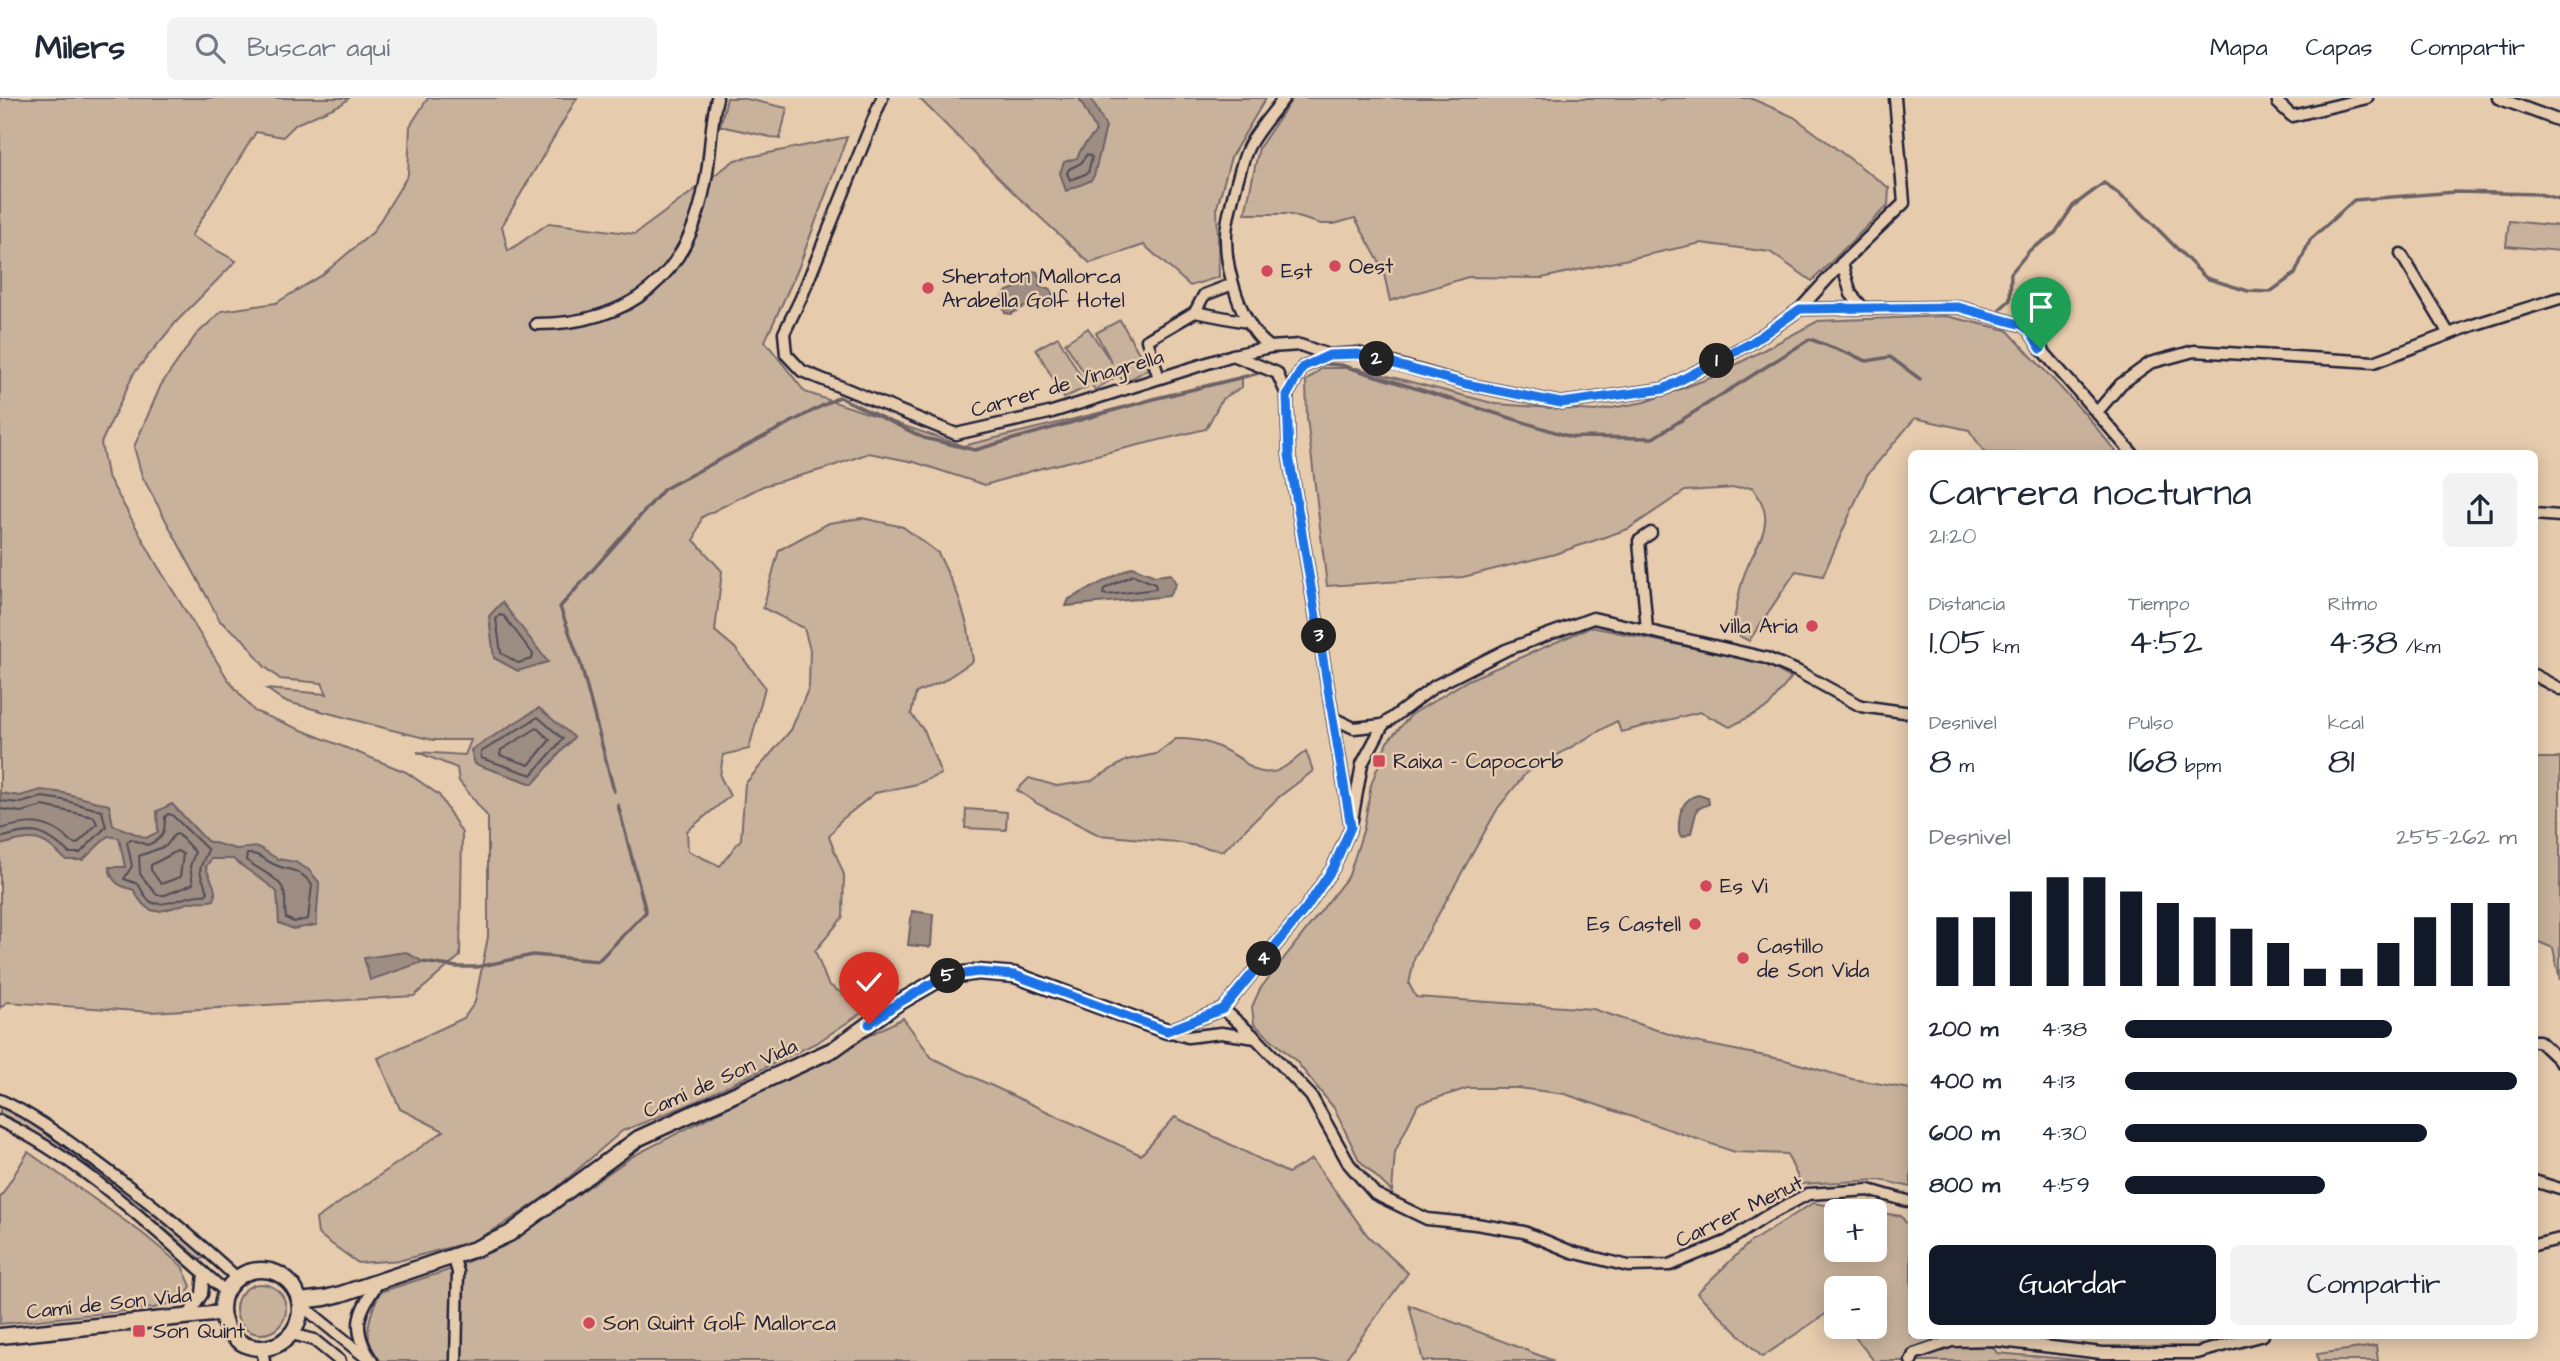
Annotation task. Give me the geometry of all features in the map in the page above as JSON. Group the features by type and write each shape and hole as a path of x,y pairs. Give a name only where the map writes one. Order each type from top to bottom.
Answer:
{"street":[{"path":"536,324 562,324 611,313 648,291 667,272 682,251 698,214 717,98"},
{"name":"Carrer de Vinagrella","path":"882,98 801,298 783,333 786,354 802,371 956,434 1049,413 1233,355 1270,347 1300,345 1329,355 1358,354 1466,384 1561,403 1664,389 1751,343 1800,309 1842,263 1904,203 1895,98"},
{"path":"1270,347 1258,338 1247,322 1233,284 1226,234 1248,147 1284,98"},
{"path":"2278,98 2278,103 2292,116 2351,99 2367,98"},
{"path":"2498,98 2560,121"},
{"path":"2401,254 2449,334"},
{"path":"1842,263 1851,294 1863,308"},
{"path":"1159,378 1147,340 1195,312 1204,295 1233,284"},
{"path":"2097,412 2121,384 2150,363 2194,351 2374,362 2560,298"},
{"path":"1800,309 1958,307 2022,325 2129,450"},
{"path":"1195,312 1247,322"},
{"path":"1233,355 1278,373 1287,395 1289,455 1351,827"},
{"path":"1287,395 1303,367 1329,355"},
{"path":"2538,514 2560,516"},
{"path":"1647,629 1639,541 1651,533"},
{"path":"1167,1031 1223,1009 1306,908 1333,868 1351,827 1362,764 1382,725 1435,686 1506,650 1593,618 1766,658 1797,671 1861,706 1908,713"},
{"path":"2538,677 2560,690"},
{"path":"1333,718 1354,728 1382,725"},
{"name":"Camí de Son Vida","path":"300,1303 326,1298 453,1256 509,1234 639,1138 834,1049 895,1005 943,977 978,972 1015,975 1167,1031"},
{"name":"Carrer Menut","path":"1223,1009 1256,1038 1311,1096 1349,1164 1375,1194 1427,1219 1524,1232 1572,1252 1628,1266 1670,1265 1728,1241 1808,1194 1869,1190 1908,1201"},
{"path":"1167,1031 1188,1037 1221,1033 1256,1038"},
{"path":"2538,1041 2560,1061"},
{"path":"0,1100 16,1107 66,1140 138,1193 237,1278"},
{"path":"0,1121 28,1134 68,1161 226,1292"},
{"path":"2538,1182 2560,1189"},
{"path":"2538,1244 2560,1238"},
{"path":"453,1256 458,1272 456,1361"},
{"path":"267,1270 282,1276 294,1287 300,1303 300,1318 292,1334 263,1355 243,1345 228,1331 222,1313 226,1292 237,1278 251,1271 267,1270"},
{"path":"188,1315 202,1294 204,1273"},
{"path":"371,1361 360,1343 360,1312 380,1279"},
{"path":"300,1303 371,1361"},
{"name":"Camí de Son Vida","path":"0,1336 222,1313"},
{"path":"292,1334 314,1340 340,1361"},
{"path":"1911,1361 1914,1354 1952,1341 1993,1340 2102,1353 2197,1353 2248,1339"}],"shaded area":[{"path":"0,98 349,98 342,104 296,124 283,137 256,132 191,236 236,261 177,321 134,373 101,443 107,475 157,565 229,681 254,711 406,772 439,795 462,833 460,956 414,996 151,1012 7,1002 0,1008"},
{"path":"428,98 577,98 502,226 508,251 549,223 635,234 735,160 847,137 798,269 765,341 805,392 963,446 1242,378 1242,387 1222,399 1206,429 1038,469 985,485 914,462 869,453 763,486 702,517 694,540 722,571 715,631 735,648 765,687 749,749 723,755 720,776 730,796 687,831 688,851 720,866 741,839 745,784 791,730 809,687 810,650 804,628 763,608 779,550 829,523 862,518 903,527 938,553 958,595 968,628 973,661 943,681 916,693 911,714 925,732 941,774 917,784 875,793 840,821 829,837 844,875 843,917 815,951 828,984 866,1010 818,1042 693,1103 622,1131 552,1192 473,1241 402,1260 358,1263 318,1234 316,1219 444,1131 400,1109 378,1058 464,1018 475,1002 488,937 488,817 459,781 457,768 417,752 465,755 471,740 433,740 388,729 284,701 267,689 327,694 322,683 280,679 264,666 243,639 220,621 142,476 134,447 161,385 196,335 222,311 276,303 322,275 373,232 408,175 410,126"},
{"path":"727,98 742,98 787,108 780,139 720,126"},
{"path":"919,98 1266,98 1231,157 1217,207 1219,277 1190,286 1144,245 1090,263 1017,196"},
{"path":"1293,98 1750,98 1794,117 1889,188 1888,205 1812,281 1770,252 1701,243 1542,278 1468,277 1390,301 1383,269 1355,218 1334,224 1321,224 1288,214 1245,214 1259,148"},
{"path":"2509,221 2560,226 2560,251 2506,246"},
{"path":"1946,316 2007,330 2115,450 1983,450 1969,430 1915,418 1867,475 1823,576 1796,571 1749,641 1732,632 1743,578 1765,523 1765,512 1752,487 1685,491 1628,529 1555,554 1463,577 1327,586 1307,418 1306,381 1322,368 1357,368 1496,404 1595,411 1645,402 1713,377 1818,321"},
{"path":"1120,320 1148,369 1124,383 1119,375 1095,390 1065,343 1088,328 1112,363 1096,333"},
{"path":"1058,337 1087,387 1064,398 1036,349"},
{"path":"1591,627 1762,662 1791,678 1768,707 1730,727 1700,712 1621,732 1617,721 1526,773 1498,808 1415,956 1409,984 1416,997 1593,1009 1690,1041 1785,1060 1852,1079 1908,1088 1908,1186 1880,1180 1801,1184 1787,1154 1735,1152 1565,1094 1518,1088 1468,1088 1418,1104 1395,1152 1392,1192 1359,1160 1334,1108 1296,1061 1254,1024 1252,1007 1260,989 1349,875 1364,828 1371,785 1387,742 1411,715 1468,680"},
{"path":"1176,739 1213,745 1261,772 1282,769 1306,751 1313,771 1279,797 1223,851 1175,842 1099,835 1038,804 1017,790 1029,778 1057,786 1091,781 1127,760 1156,754"},
{"path":"2538,758 2560,758 2560,980 2553,948 2538,942"},
{"path":"966,809 1007,812 1006,830 965,828"},
{"path":"903,1018 932,1058 1141,1155 1175,1117 1288,1173 1312,1159 1368,1236 1408,1273 1344,1361 381,1361 374,1353 368,1328 380,1292 446,1271 502,1247 633,1156"},
{"path":"0,1107 81,1156 205,1256 201,1260 105,1180 54,1144 0,1113"},
{"path":"28,1152 142,1233 182,1266 191,1286 185,1299 154,1308 0,1324 0,1198"},
{"path":"1813,1203 1824,1205 1824,1262 1887,1262 1887,1214 1901,1216 1908,1226 1908,1339 1988,1339 1997,1353 2089,1361 1874,1361 1857,1339 1887,1339 1887,1276 1824,1276 1824,1315 1762,1357 1697,1293 1749,1243"},
{"path":"261,1284 279,1291 286,1309 279,1327 261,1334 243,1327 236,1309 243,1291"},
{"path":"1409,1305 1554,1361 1423,1361"},
{"path":"2376,1346 2378,1361 2318,1361 2317,1354"}],"water":[{"path":"1079,98 1091,98 1106,127 1094,176 1090,181 1066,191 1060,173 1064,162 1077,158 1096,131"},
{"path":"1037,272 1039,286 1049,288 1053,295 1048,308 1032,303 1011,314 1005,313 1001,299 1007,291 1018,287 1026,273"},
{"path":"1132,567 1155,576 1171,574 1176,584 1169,596 1066,606 1069,599"},
{"path":"502,602 548,662 518,671 494,658 489,616"},
{"path":"539,708 574,737 533,784 475,764 471,750"},
{"path":"41,790 109,805 113,825 146,838 158,832 157,811 172,804 207,841 236,849 258,847 278,859 295,862 309,870 319,882 317,925 293,929 279,923 277,892 233,859 211,859 206,867 214,887 214,900 192,902 159,911 146,907 134,890 120,885 112,877 109,867 125,867 119,838 108,836 83,860 66,860 49,845 36,839 0,845 0,793 20,796"},
{"path":"1698,795 1708,798 1709,804 1697,809 1691,833 1683,837 1679,833 1682,810 1688,800"},
{"path":"912,911 933,914 931,946 908,945"},
{"path":"406,952 423,962 370,980 364,958"}],"waterway":[{"path":"2000,309 2010,300 2011,273 2030,250 2055,233 2073,206 2104,183 2139,210 2206,278 2248,291 2270,292 2295,274 2310,240 2354,200 2455,192 2539,194 2560,199"},
{"path":"1326,364 1341,365 1571,437 1653,438 1810,339 1867,361 1890,357 1920,379"},
{"path":"614,791 581,665 560,607 664,489 839,397 924,438 975,450 1157,398 1259,373"},
{"path":"423,962 477,967 533,955 598,961 646,912 618,805"}],"place":[{"name":"Oest","path":"1335,266"},
{"name":"Est","path":"1267,271"},
{"name":"Sheraton Mallorca Arabella Golf Hotel","path":"928,288"},
{"name":"villa Aria","path":"1812,626"},
{"name":"Raixa - Capocorb","path":"1379,761"},
{"name":"Es Vi","path":"1706,886"},
{"name":"Es Castell","path":"1695,924"},
{"name":"Castillo de Son Vida","path":"1743,958"},
{"name":"Son Quint Golf Mallorca","path":"589,1323"},
{"name":"Son Quint","path":"139,1331"}],"route":[{"path":"869,1024 943,977 978,972 1015,975 1167,1031 1223,1009 1306,908 1333,868 1351,827 1289,455 1287,395 1303,367 1329,355 1358,354 1466,384 1561,403 1664,389 1751,343 1800,309 1958,307 2022,325 2029,330 2041,349"}]}
